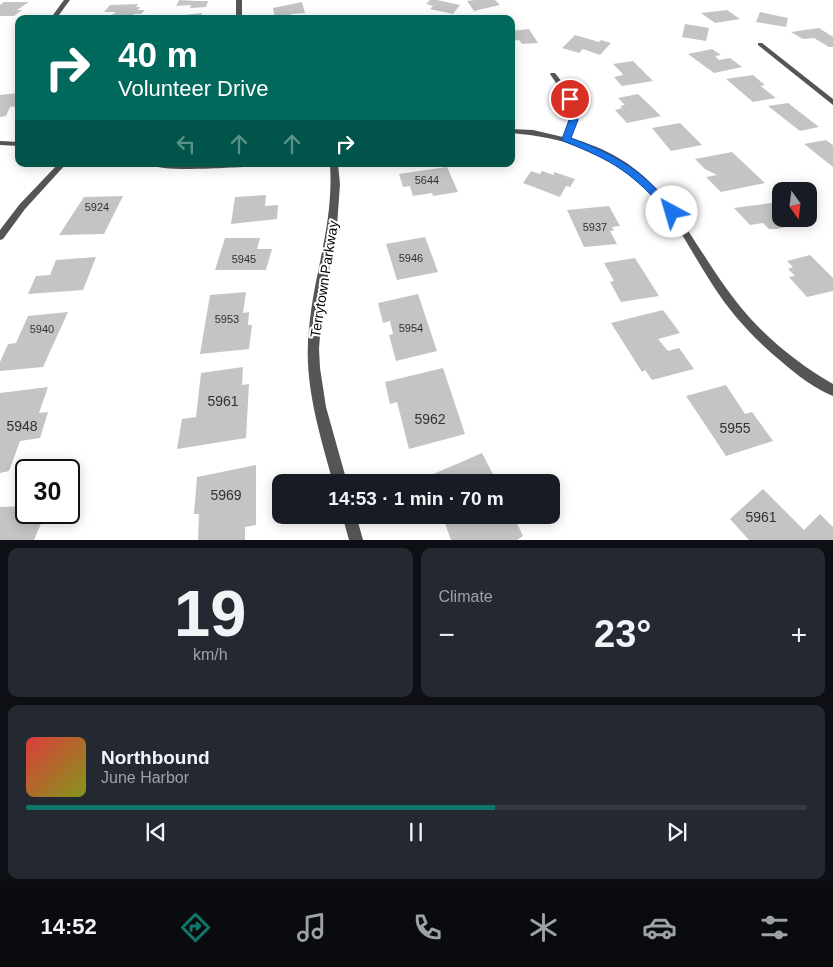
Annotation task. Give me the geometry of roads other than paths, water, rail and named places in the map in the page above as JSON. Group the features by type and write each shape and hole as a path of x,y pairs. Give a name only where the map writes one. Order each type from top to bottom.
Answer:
{"street":[{"path":"56,15 67,0"},
{"path":"240,0 240,15"},
{"path":"760,44 833,103"},
{"path":"553,74 568,95 574,110 572,130 566,139"},
{"path":"515,132 566,139 618,162 648,184 672,212 724,293 749,324 781,354 833,390"},
{"path":"0,143 15,144"},
{"path":"0,237 34,193 59,167"},
{"name":"Terrytown Parkway","path":"334,167 336,200 316,311 314,366 322,419 338,474"},
{"path":"352,524 356,540"}]}
